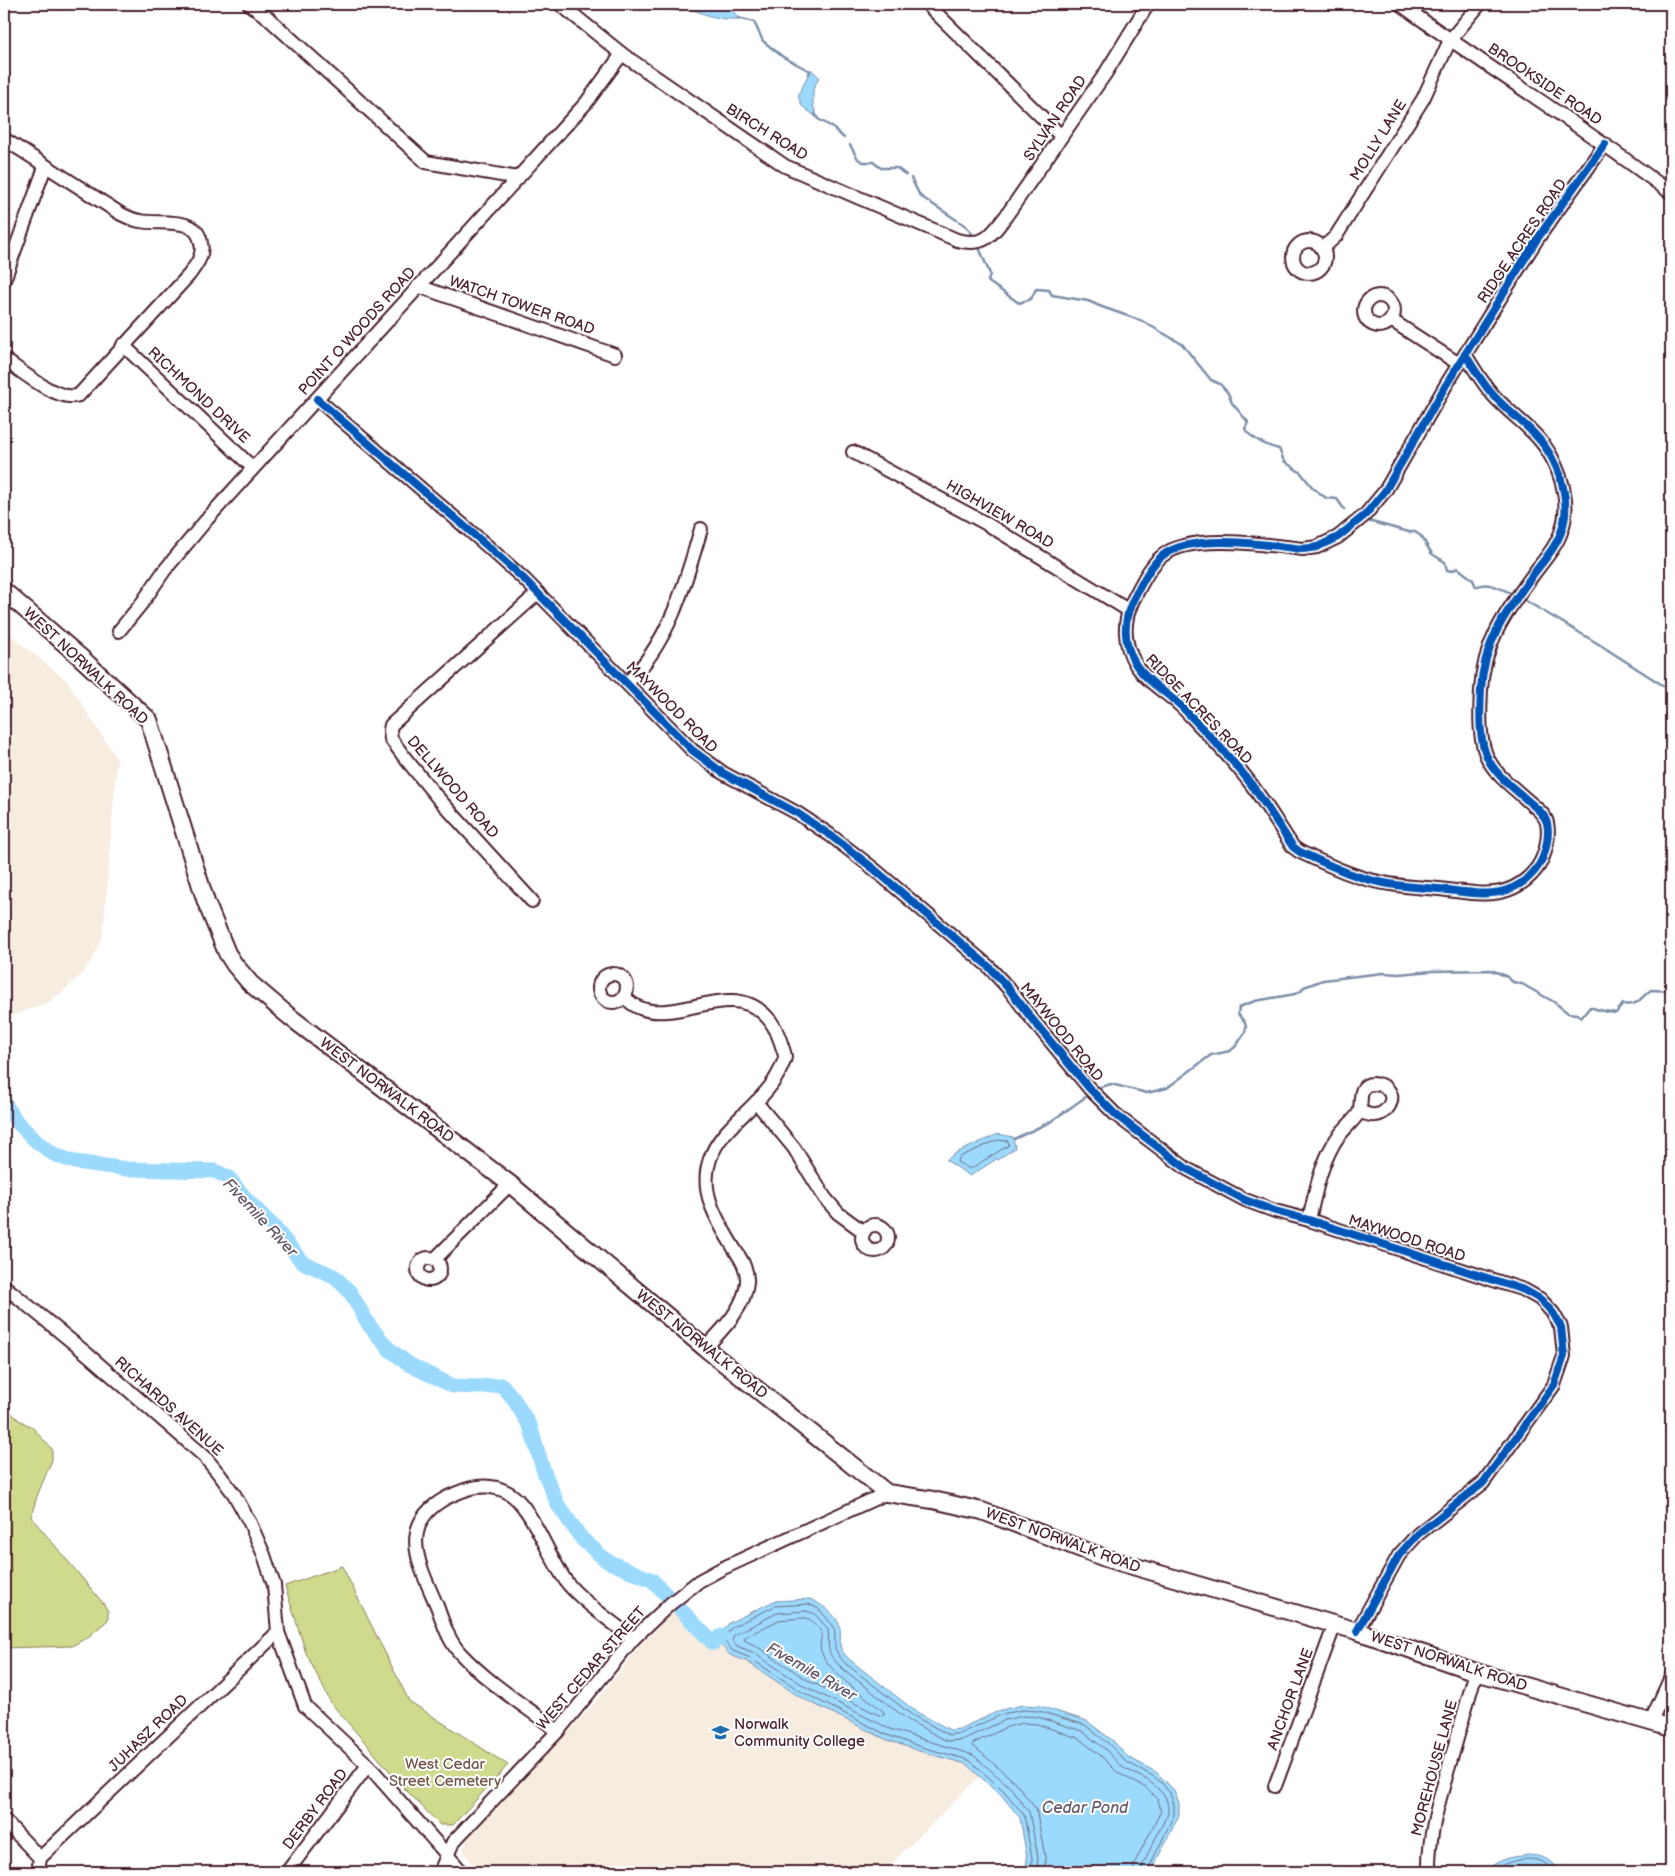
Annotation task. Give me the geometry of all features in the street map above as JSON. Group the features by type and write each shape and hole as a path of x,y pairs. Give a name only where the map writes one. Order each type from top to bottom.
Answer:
{"main road":[{"name":"WEST NORWALK ROAD","path":"4,591 80,656 149,720 206,902 227,953 250,983 368,1080 510,1184 705,1348 888,1493 982,1511 1105,1558 1335,1624 1476,1672 1671,1728"}],"street":[{"path":"249,4 267,16 426,162 518,178"},
{"name":"BIRCH ROAD","path":"560,4 622,54 785,166 957,240 977,243"},
{"path":"927,4 1060,136"},
{"name":"SYLVAN ROAD","path":"977,243 994,232 1006,216 1105,74 1148,4"},
{"name":"BROOKSIDE ROAD","path":"1400,4 1450,40 1605,144 1671,193"},
{"name":"MOLLY LANE","path":"1322,248 1336,236 1402,135 1423,99 1450,40 1480,4"},
{"name":"POINT O WOODS ROAD","path":"119,631 142,603 164,571 253,468 317,400 586,102 622,54"},
{"path":"4,139 121,214 141,221 185,224 195,230 201,239 202,254 195,268 123,345 84,391 75,397 47,388 4,359"},
{"name":"RIDGE ACRES ROAD","path":"1462,359 1494,397 1530,429 1547,450 1558,470 1563,487 1565,516 1562,530 1544,561 1518,596 1492,640 1481,679 1480,705 1485,753 1502,777 1540,812 1547,822 1548,832 1544,855 1532,874 1515,887 1494,894 1404,887 1382,883 1360,877 1300,852 1293,847 1250,783 1230,759 1181,706 1145,677 1135,664 1126,639 1125,626 1128,610 1145,578 1162,556 1170,550 1186,545 1207,542 1303,549 1316,547 1338,537 1374,506 1395,477 1462,359 1537,238 1605,144"},
{"path":"4,280 45,167"},
{"name":"WATCH TOWER ROAD","path":"418,286 615,355"},
{"path":"1390,320 1462,359"},
{"name":"RICHMOND DRIVE","path":"123,345 253,468"},
{"name":"MAYWOOD ROAD","path":"317,400 538,592 680,739 705,761 830,835 874,869 982,961 1009,989 1089,1088 1116,1115 1187,1170 1245,1200 1275,1211 1309,1220 1524,1290 1540,1299 1553,1313 1561,1327 1564,1356 1554,1385 1483,1483 1418,1534 1399,1555 1357,1631"},
{"name":"HIGHVIEW ROAD","path":"853,452 987,524 1128,610"},
{"path":"627,683 640,671 668,625 684,590 701,529"},
{"name":"DELLWOOD ROAD","path":"532,901 437,797 391,739 390,730 391,725 538,592"},
{"path":"624,997 639,1008 659,1012 680,1010 720,1000 746,1004 763,1012 776,1029 785,1057 776,1079 722,1137 710,1158 705,1180 710,1204 744,1264 747,1281 741,1303 724,1328 705,1348"},
{"path":"756,1102 794,1148 825,1198 838,1213 864,1232"},
{"path":"1309,1220 1323,1167 1335,1142 1360,1112"},
{"path":"435,1259 510,1184"},
{"name":"RICHARDS AVENUE","path":"4,1286 180,1434 204,1456 219,1474 234,1494 264,1554 274,1585 278,1632 305,1706 368,1766 462,1872"},
{"path":"558,1731 471,1664 451,1642 418,1558 416,1534 424,1514 440,1502 472,1487 494,1487 511,1494 523,1504 557,1568 569,1585 633,1639"},
{"name":"WEST CEDAR STREET","path":"440,1872 453,1842 558,1731 633,1639 675,1601 700,1581 721,1569 888,1493"},
{"name":"ANCHOR LANE","path":"1275,1786 1335,1624"},
{"name":"JUHASZ ROAD","path":"40,1858 278,1632"},
{"name":"MOREHOUSE LANE","path":"1429,1872 1428,1856 1437,1807 1476,1672"},
{"path":"1650,1723 1671,1677"},
{"name":"DERBY ROAD","path":"287,1872 368,1766"},
{"path":"4,1820 40,1858 38,1872"}],"shaded area":[{"path":"4,630 67,681 117,759 103,936 94,956 83,973 60,994 47,1003 11,1016 4,1009"},
{"name":"Norwalk Community College","path":"680,1605 730,1655 746,1661 800,1697 885,1739 966,1764 980,1776 883,1872 479,1872 464,1853 464,1847 470,1835 594,1704 642,1643"}],"green space":[{"path":"4,1406 19,1420 32,1427 52,1449 52,1460 37,1496 31,1517 108,1611 108,1620 88,1637 72,1646 4,1648"},
{"name":"West Cedar Street Cemetery","path":"342,1566 409,1701 508,1765 453,1825 440,1825 404,1788 331,1703 306,1653 285,1586"}],"water":[{"path":"665,4 722,4 727,6 741,19 713,17 687,8 678,11 672,10"},
{"path":"811,69 819,77 813,90 813,105 816,117 802,106 798,96"},
{"path":"998,1134 1013,1137 1015,1148 997,1160 996,1158 994,1159 970,1176 946,1160 956,1153"},
{"name":"Cedar Pond","path":"810,1599 833,1614 839,1623 840,1645 850,1660 915,1711 950,1730 959,1729 1001,1710 1022,1705 1040,1706 1087,1721 1113,1741 1128,1757 1156,1772 1174,1790 1179,1803 1179,1815 1151,1872 1026,1872 1027,1858 1020,1818 1002,1796 966,1764 885,1739 800,1697 746,1661 730,1655 720,1644 724,1629 729,1623 774,1601"},
{"path":"1528,1855 1542,1857 1551,1861 1558,1872 1484,1872 1505,1859"}],"waterway":[{"path":"738,18 754,22 763,41 783,57 810,71 809,74"},
{"path":"815,114 818,119 832,127 844,138"},
{"path":"850,145 858,159 863,162 873,162 881,168 897,168 906,175"},
{"path":"911,178 920,196 966,226 975,238"},
{"path":"978,245 990,274 988,281 1019,303 1031,299 1036,289 1049,290 1052,295 1088,301 1142,321 1182,344 1211,380 1220,384 1228,393 1232,403 1248,422 1245,429 1247,432 1260,442 1279,449 1284,461 1301,473 1313,488 1326,498 1337,499 1344,509"},
{"path":"1366,519 1409,532 1415,532 1421,536 1432,554 1445,562 1447,570 1451,571 1458,568 1473,580 1476,587 1490,585 1514,594"},
{"path":"1521,598 1597,643 1667,688"},
{"path":"1097,1088 1111,1084 1147,1093 1167,1088 1211,1055 1230,1051 1235,1047 1245,1033 1246,1027 1238,1014 1239,1007 1255,1001 1295,994 1304,987 1323,980 1383,973 1491,970 1506,976 1513,982 1522,984 1554,1002 1568,1013 1577,1014 1581,1018 1590,1007 1616,1013 1623,1004 1636,1003 1651,990 1671,991"},
{"path":"1014,1139 1050,1122 1087,1096"},
{"name":"Fivemile River","path":"4,1102 17,1122 37,1142 55,1155 75,1162 127,1169 215,1171 229,1178 247,1200 273,1226 302,1262 334,1276 350,1292 369,1325 389,1349 410,1365 453,1386 479,1387 502,1385 513,1398 530,1426 544,1472 558,1505 582,1539 607,1561 652,1580 713,1643 721,1636"}],"cycle path":[{"path":"1465,354 1468,360 1490,391 1533,432 1546,448 1559,475 1565,502 1564,520 1558,540 1515,599 1499,627 1486,657 1483,673 1480,726 1485,753 1502,778 1542,814 1548,829 1546,847 1537,868 1516,887 1492,893 1404,886 1373,881 1331,866 1293,847 1257,792 1235,764 1183,708 1152,683 1136,665 1127,641 1127,616 1133,600 1149,571 1157,560 1175,549 1191,544 1210,542 1250,543 1303,549 1317,547 1338,537 1365,515 1385,491 1446,385 1537,239 1605,144"},
{"path":"317,399 525,580 692,750 723,773 797,813 830,835 874,869 988,966 1009,989 1089,1088 1116,1115 1187,1169 1245,1200 1275,1211 1309,1220 1524,1290 1540,1299 1553,1313 1561,1327 1564,1356 1554,1385 1483,1483 1418,1534 1399,1555 1357,1631"}],"place":[{"name":"Norwalk Community College","path":"720,1733"}]}
